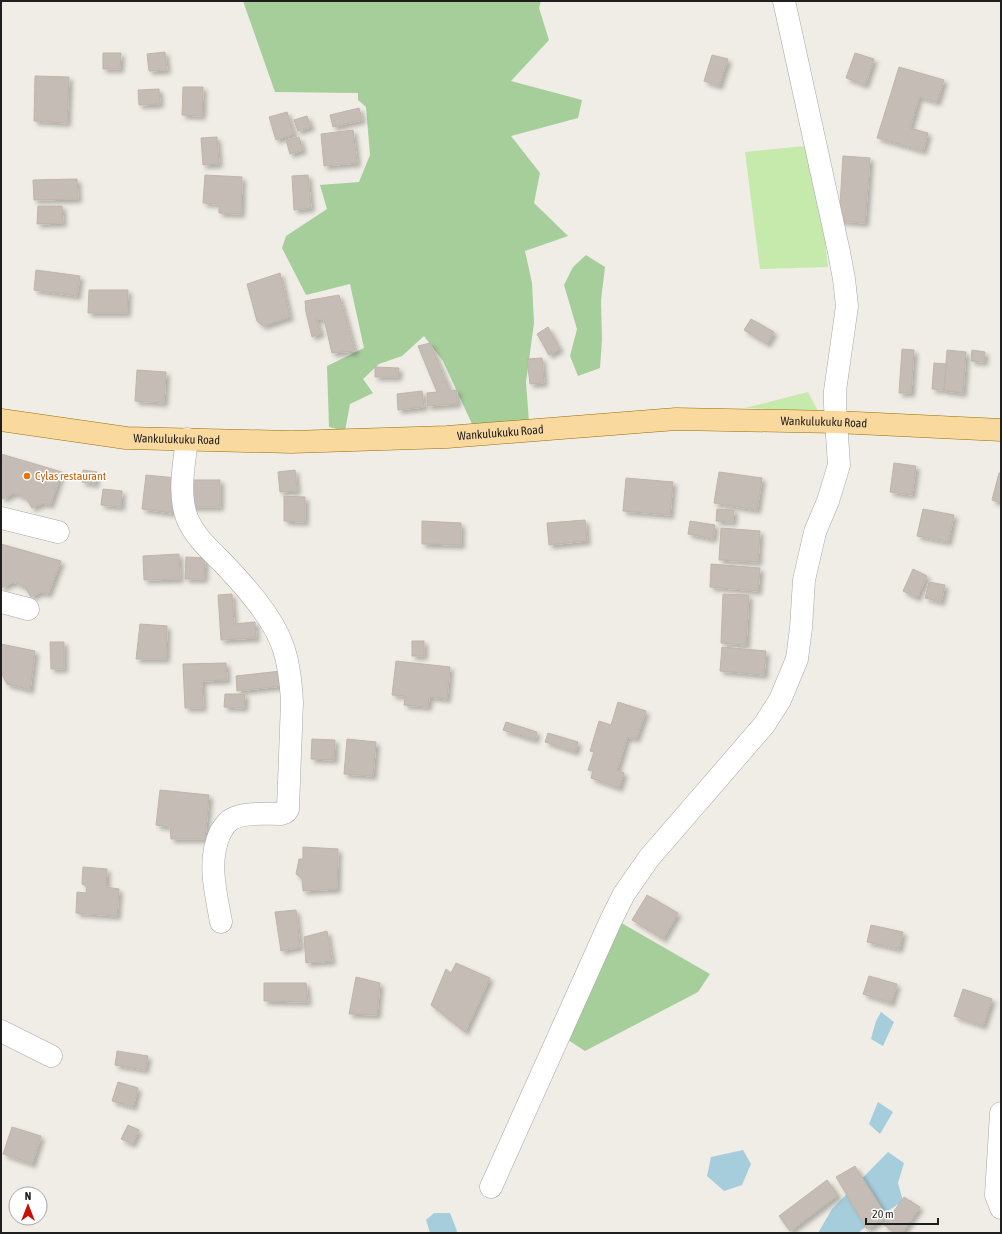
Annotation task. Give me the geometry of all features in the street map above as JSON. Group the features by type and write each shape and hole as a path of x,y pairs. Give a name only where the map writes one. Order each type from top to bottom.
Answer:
{"main road":[{"name":"Wankulukuku Road","path":"1,420 126,438 291,442 447,437 676,419 836,422 1001,430"}],"street":[{"path":"491,1187 624,894 649,858 764,725 780,700 797,658 801,628 804,580 815,532 828,502 839,465 835,391 847,306 839,252 784,1"},
{"path":"187,439 183,496 187,518 197,535 247,589 274,627 283,645 291,685 292,702 288,809 286,812 281,814 242,816 230,820 224,825 218,839 213,864 221,922"},
{"path":"1,518 58,532"},
{"path":"1,602 28,609"},
{"path":"1,1031 51,1056"},
{"path":"1001,1113 996,1195 1001,1208"}],"green space":[{"path":"243,1 541,1 539,8 549,40 511,81 582,100 578,118 511,136 540,173 534,203 568,236 525,251 532,283 534,323 526,382 529,422 472,424 443,361 424,336 402,356 379,364 363,379 373,393 350,404 345,431 329,427 327,366 364,348 350,284 306,295 282,248 286,236 327,209 320,185 359,182 370,155 366,107 358,100 358,93 275,92"},
{"path":"805,146 821,204 828,267 760,269 745,152"},
{"path":"586,255 605,267 601,300 602,340 600,368 578,376 570,356 577,329 564,285 573,267"},
{"path":"808,392 818,411 745,408"},
{"path":"618,921 710,974 698,992 585,1051 565,1038"}],"water":[{"path":"881,1012 894,1022 883,1046 871,1039 876,1021"},
{"path":"878,1102 893,1112 880,1134 869,1124"},
{"path":"743,1150 751,1164 742,1185 724,1191 707,1176 711,1157"},
{"path":"888,1152 904,1163 898,1183 903,1201 858,1233 818,1233 832,1209"},
{"path":"434,1213 450,1213 457,1231 456,1233 430,1233 426,1220"}],"building":[{"path":"165,52 167,70 149,71 147,54"},
{"path":"103,53 121,53 120,69 103,69"},
{"path":"855,53 874,59 865,85 846,78"},
{"path":"712,55 728,59 719,86 704,81"},
{"path":"899,67 944,80 937,102 919,97 910,128 928,133 923,151 877,138"},
{"path":"35,76 69,77 67,123 34,121"},
{"path":"183,87 203,87 202,116 182,115"},
{"path":"159,89 160,104 139,105 138,90"},
{"path":"359,108 362,120 333,127 330,115"},
{"path":"287,112 294,134 276,140 269,117"},
{"path":"307,116 311,127 298,131 294,120"},
{"path":"353,130 357,163 324,166 321,134"},
{"path":"217,137 219,164 203,165 201,138"},
{"path":"299,137 303,150 290,154 286,140"},
{"path":"843,156 870,158 865,223 839,221"},
{"path":"205,175 242,177 241,214 219,213 219,204 203,203"},
{"path":"308,175 311,208 294,210 292,176"},
{"path":"77,179 78,199 34,200 33,180"},
{"path":"38,206 62,206 63,223 37,224"},
{"path":"36,270 80,276 77,296 34,290"},
{"path":"280,273 290,317 263,326 257,321 247,284"},
{"path":"89,290 128,290 127,313 88,313"},
{"path":"339,295 355,351 332,353 324,319 316,319 321,333 312,337 305,301"},
{"path":"751,319 774,332 767,344 744,330"},
{"path":"548,327 560,349 549,355 537,334"},
{"path":"430,343 450,391 457,390 457,404 427,406 427,393 437,392 418,346"},
{"path":"902,349 914,350 911,393 899,393"},
{"path":"947,350 966,352 963,393 944,391"},
{"path":"972,350 985,352 984,362 971,361"},
{"path":"542,358 544,383 530,384 527,359"},
{"path":"934,363 946,364 944,390 932,389"},
{"path":"375,367 399,368 398,377 375,377"},
{"path":"137,370 166,372 164,403 135,401"},
{"path":"422,391 424,407 398,410 397,394"},
{"path":"1,454 62,472 50,505 43,503 32,508 26,498 14,493 3,499 1,496"},
{"path":"894,463 916,466 912,495 890,492"},
{"path":"83,470 97,472 95,484 82,482"},
{"path":"295,470 297,491 280,492 278,472"},
{"path":"719,472 762,478 757,510 714,503"},
{"path":"999,473 1001,473 1001,503 992,500"},
{"path":"146,475 176,478 172,513 142,509"},
{"path":"626,478 673,482 670,515 623,511"},
{"path":"188,480 220,480 220,507 188,507"},
{"path":"103,489 122,491 121,507 101,505"},
{"path":"284,496 305,497 305,522 284,521"},
{"path":"717,509 734,510 733,522 716,521"},
{"path":"923,509 954,515 948,542 917,536"},
{"path":"585,520 587,541 549,545 547,523"},
{"path":"422,521 461,523 461,545 422,544"},
{"path":"690,521 715,525 713,539 688,534"},
{"path":"721,528 760,531 758,562 719,560"},
{"path":"1,544 61,561 48,594 41,592 31,597 25,587 13,582 1,588"},
{"path":"179,554 180,579 144,580 143,556"},
{"path":"186,557 205,558 204,579 185,579"},
{"path":"711,564 760,568 758,591 710,587"},
{"path":"913,569 927,576 917,598 903,591"},
{"path":"929,582 945,585 941,602 925,598"},
{"path":"232,594 234,624 255,622 256,638 221,640 218,595"},
{"path":"723,594 749,595 746,645 721,643"},
{"path":"140,624 167,626 166,659 136,659"},
{"path":"412,641 424,641 424,656 412,656"},
{"path":"50,642 64,642 64,669 51,669"},
{"path":"1,644 35,651 30,690 7,684 1,673"},
{"path":"722,647 766,651 764,675 720,671"},
{"path":"396,661 450,667 447,699 429,697 428,707 404,705 405,696 392,695"},
{"path":"226,663 227,680 202,681 203,708 185,708 183,664"},
{"path":"281,671 282,686 237,691 236,676"},
{"path":"225,694 245,694 244,708 224,707"},
{"path":"618,702 646,711 636,739 627,737 617,770 624,773 619,788 591,778 593,771 588,770 594,752 590,751 599,721 611,725"},
{"path":"506,722 537,732 535,740 503,730"},
{"path":"548,733 578,742 575,752 545,742"},
{"path":"312,739 335,740 334,760 311,759"},
{"path":"347,739 376,742 373,776 344,774"},
{"path":"160,790 209,795 205,839 171,839 170,827 156,825"},
{"path":"303,847 338,849 337,889 303,891 302,879 296,874 299,859 303,859"},
{"path":"83,867 107,869 106,887 119,889 117,916 76,913 77,892 86,893 87,886 82,884"},
{"path":"647,895 678,913 663,939 632,920"},
{"path":"296,910 300,947 281,951 275,912"},
{"path":"871,925 903,932 899,949 867,942"},
{"path":"327,931 332,961 306,963 304,937"},
{"path":"456,963 490,978 465,1032 431,1005 446,969 451,973"},
{"path":"869,976 897,984 891,1003 863,994"},
{"path":"356,977 380,983 377,1015 349,1014"},
{"path":"264,983 306,983 308,1002 264,1001"},
{"path":"963,989 992,999 983,1026 954,1016"},
{"path":"117,1051 148,1056 145,1070 115,1065"},
{"path":"118,1082 138,1088 133,1107 112,1101"},
{"path":"128,1125 139,1130 132,1144 121,1139"},
{"path":"12,1127 41,1136 32,1164 3,1154"},
{"path":"855,1166 887,1217 867,1229 836,1177"},
{"path":"827,1180 838,1195 790,1231 779,1216"},
{"path":"904,1197 920,1207 902,1233 895,1233 884,1225"}],"place":[{"name":"Cylas restaurant","path":"27,476"}]}
